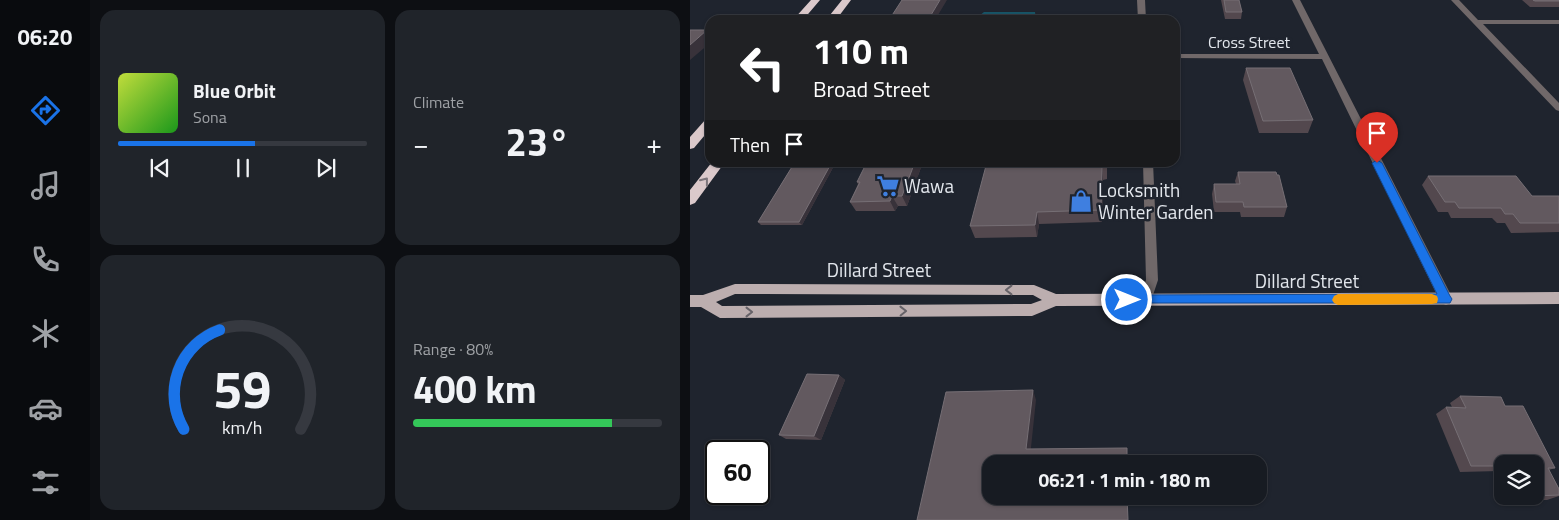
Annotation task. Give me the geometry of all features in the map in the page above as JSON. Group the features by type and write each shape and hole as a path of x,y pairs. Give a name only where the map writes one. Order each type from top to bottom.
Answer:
{"highway":[{"path":"802,15 816,0"},
{"path":"835,15 846,0"},
{"path":"690,145 705,128"},
{"path":"690,200 715,167"}],"main road":[{"name":"Dillard Street","path":"697,301 735,289 1034,290 1055,300"},
{"name":"Dillard Street","path":"697,301 720,312 806,312 1032,310 1055,300 1559,298"}],"street":[{"path":"1141,0 1142,15"},
{"path":"1296,0 1446,299"},
{"path":"1456,0 1559,108"},
{"path":"1477,22 1559,22"},
{"name":"Cross Street","path":"1180,56 1324,57"},
{"path":"1145,300 1152,280 1148,167"}],"water":[{"path":"984,12 1035,12 1035,15 980,15"}],"building":[{"path":"902,0 940,0 931,15 892,15"},
{"path":"1224,0 1239,0 1242,12 1226,12"},
{"path":"1533,0 1559,0 1559,1 1535,1"},
{"path":"690,30 705,30 705,32 690,45"},
{"path":"1246,68 1290,68 1313,120 1263,121"},
{"path":"792,167 829,167 799,222 758,222"},
{"path":"864,167 913,167 902,196 892,196 890,201 850,202 860,182 857,182"},
{"path":"986,167 1102,167 1101,210 1037,212 1035,225 970,226"},
{"path":"1238,172 1276,172 1279,175 1287,207 1244,207 1243,202 1216,202 1214,184 1240,184"},
{"path":"1428,176 1516,176 1532,196 1559,196 1559,223 1520,223 1513,214 1505,214 1501,208 1459,208 1455,202 1445,202"},
{"path":"807,374 839,375 814,436 779,435"},
{"path":"1033,390 1026,449 1127,448 1127,455 982,455 982,505 1127,505 1128,520 917,520 946,392"},
{"path":"1460,396 1501,397 1505,406 1523,406 1555,468 1548,468 1559,489 1559,495 1544,496 1544,455 1494,455 1494,466 1471,466 1446,407 1466,408"}],"slow traffic":[{"path":"1338,300 1432,299"}],"place":[{"name":"Wawa","path":"888,186"},
{"name":"Locksmith Winter Garden","path":"1081,201"}],"route":[{"path":"1127,300 1446,299 1377,163"}]}
